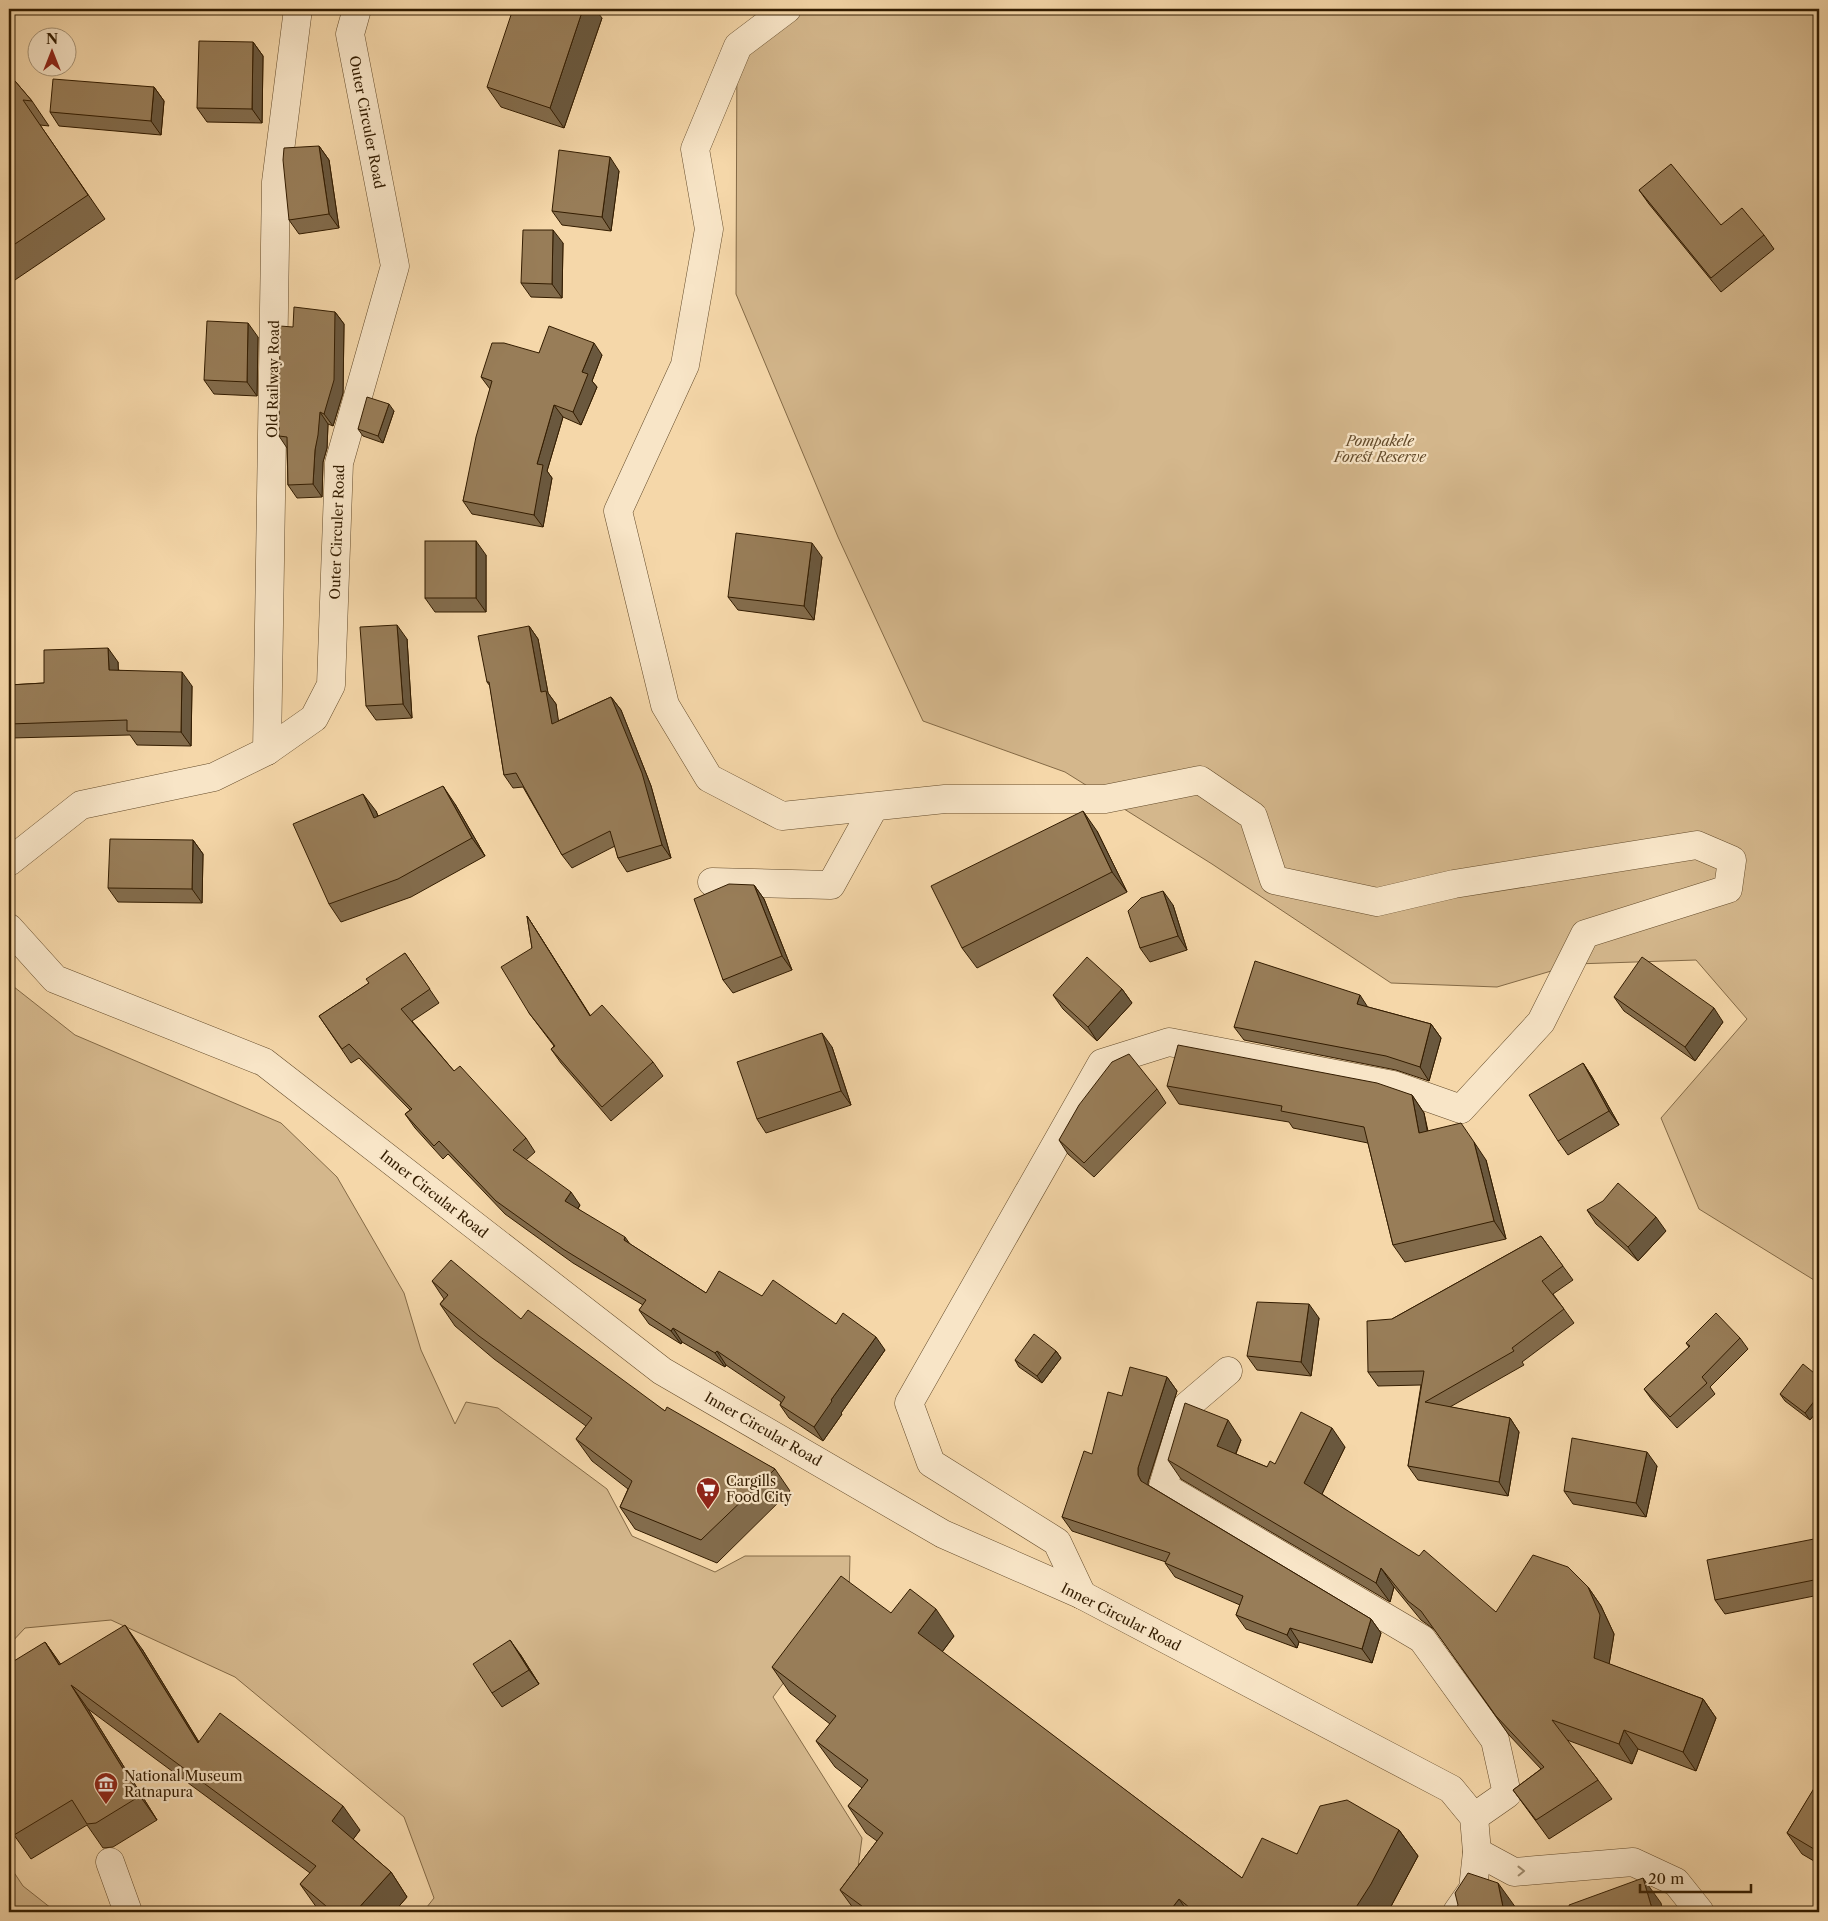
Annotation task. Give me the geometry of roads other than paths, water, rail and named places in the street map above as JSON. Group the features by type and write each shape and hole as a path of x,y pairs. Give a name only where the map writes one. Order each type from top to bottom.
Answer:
{"street":[{"name":"Old Railway Road","path":"267,751 276,182 298,9"},
{"name":"Outer Circuler Road","path":"9,862 81,805 214,777 267,751 314,718 332,685 339,463 394,266 350,34 358,9"},
{"path":"787,9 738,46 695,149 710,229 685,365 618,511 665,706 709,778 782,816 945,799 1105,799 1200,780 1253,816 1274,880 1377,902 1454,884 1697,845 1732,860 1728,889 1585,934 1541,1022 1461,1109 1393,1085 1169,1042 1102,1063 908,1403 931,1463 1057,1542 1082,1595"},
{"path":"712,882 831,885 874,806"},
{"name":"Inner Circular Road","path":"9,928 54,979 264,1062 662,1371 944,1534 1082,1595 1451,1789 1474,1817"},
{"path":"1228,1371 1187,1406 1163,1486 1422,1639 1495,1740 1507,1794 1474,1817 1477,1852 1473,1889 1457,1912"},
{"path":"1477,1852 1514,1872 1633,1862 1676,1882 1700,1912"},
{"path":"110,1862 128,1912"}],"place":[{"name":"Cargills Food City","path":"708,1510"},
{"name":"National Museum Ratnapura","path":"106,1805"}],"park label":[{"name":"Pompakele Forest Reserve","path":"1380,450"}]}
